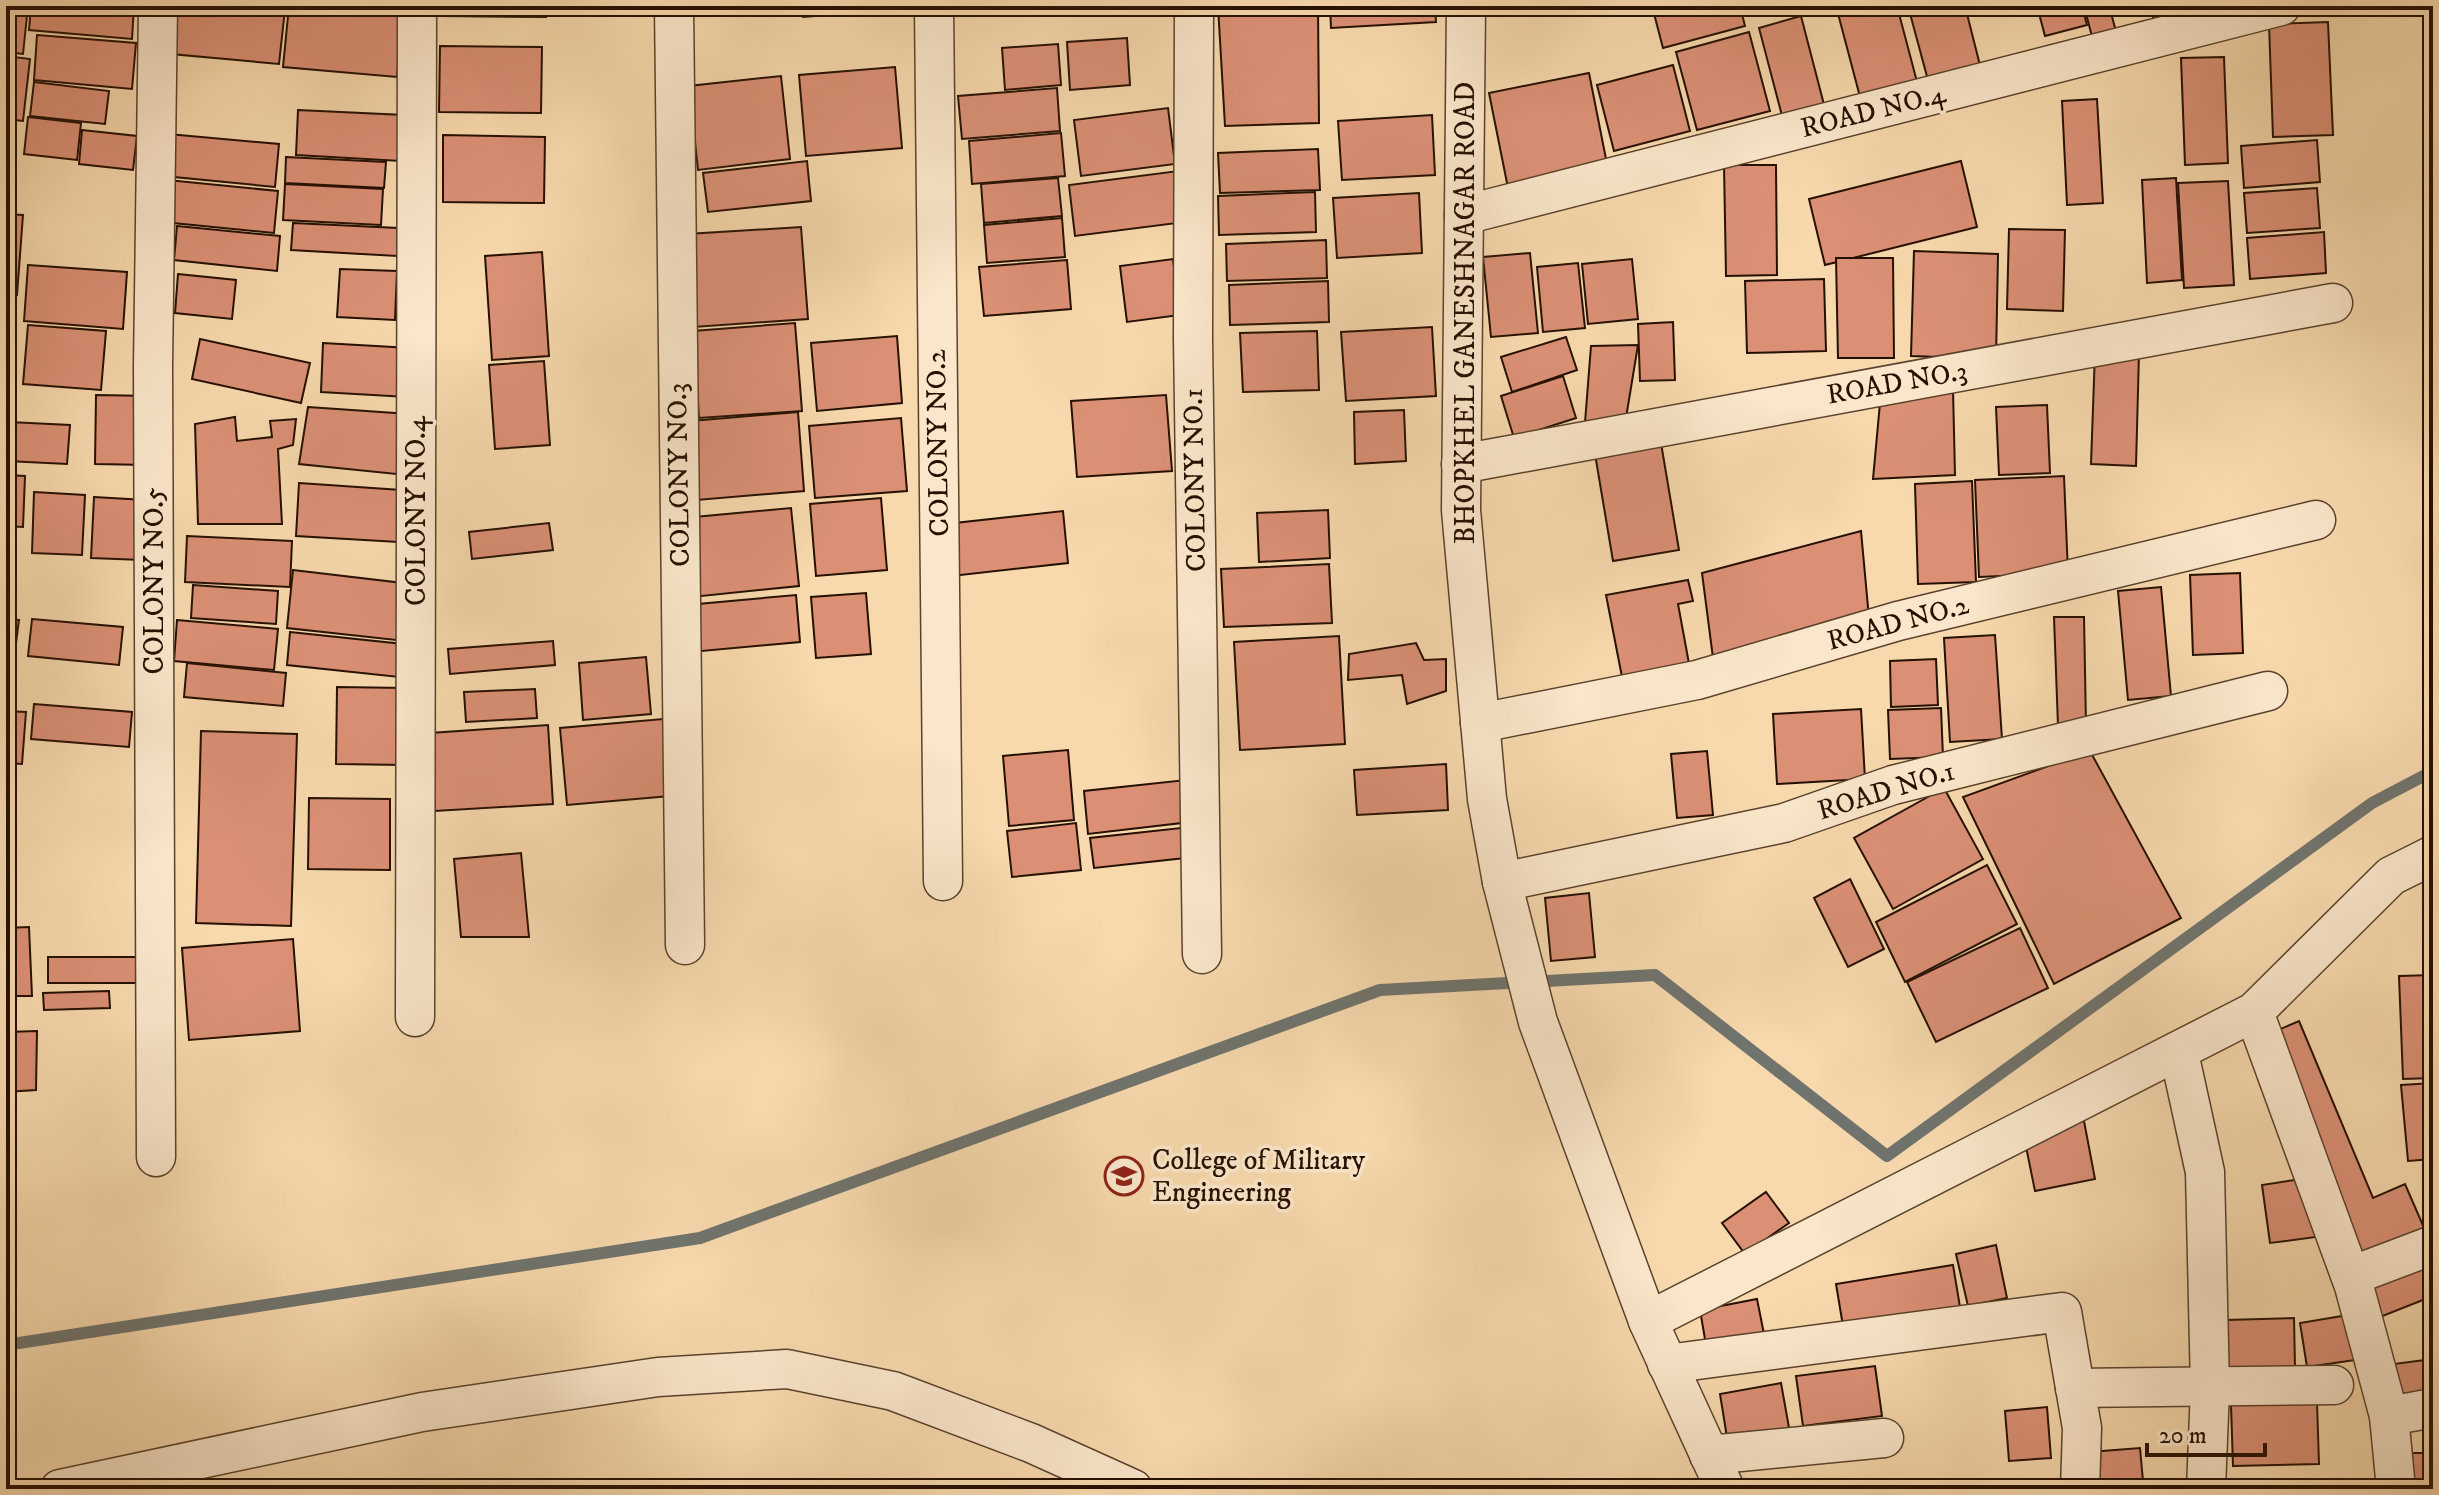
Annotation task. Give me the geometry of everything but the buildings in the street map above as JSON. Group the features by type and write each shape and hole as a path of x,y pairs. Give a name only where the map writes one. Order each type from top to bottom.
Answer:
{"street":[{"name":"COLONY NO.5","path":"156,1157 153,366 158,6"},
{"name":"COLONY NO.4","path":"415,1017 417,6"},
{"name":"COLONY NO.3","path":"674,6 685,945"},
{"name":"COLONY NO.2","path":"934,6 943,881"},
{"name":"COLONY NO.1","path":"1194,6 1193,339 1202,954"},
{"name":"BHOPKHEL GANESHNAGAR ROAD","path":"1466,6 1461,510 1487,799 1502,882 1538,1022 1648,1321 1725,1489"},
{"name":"ROAD NO.4","path":"1464,215 2281,6"},
{"name":"ROAD NO.3","path":"1461,464 2333,303"},
{"name":"ROAD NO.2","path":"1480,723 1697,680 1898,621 2316,520"},
{"name":"ROAD NO.1","path":"1502,882 1784,823 1893,785 2268,691"},
{"path":"1648,1321 2179,1053 2254,1012 2391,876 2433,855"},
{"path":"2254,1012 2351,1276 2389,1416 2396,1489"},
{"path":"2179,1053 2197,1122 2205,1172 2210,1388 2206,1489"},
{"path":"2351,1276 2433,1245"},
{"path":"1667,1364 2062,1312 2082,1428 2080,1489"},
{"path":"60,1489 422,1412 658,1377 787,1369 893,1391 1031,1443 1133,1489"},
{"path":"2075,1388 2334,1385"},
{"path":"2389,1416 2433,1408"},
{"path":"1709,1455 1884,1438"}],"waterway":[{"path":"6,1345 700,1238 1380,990 1655,975 1887,1156 2372,803 2433,771"}],"place":[{"name":"College of Military Engineering","path":"1124,1176"}]}
